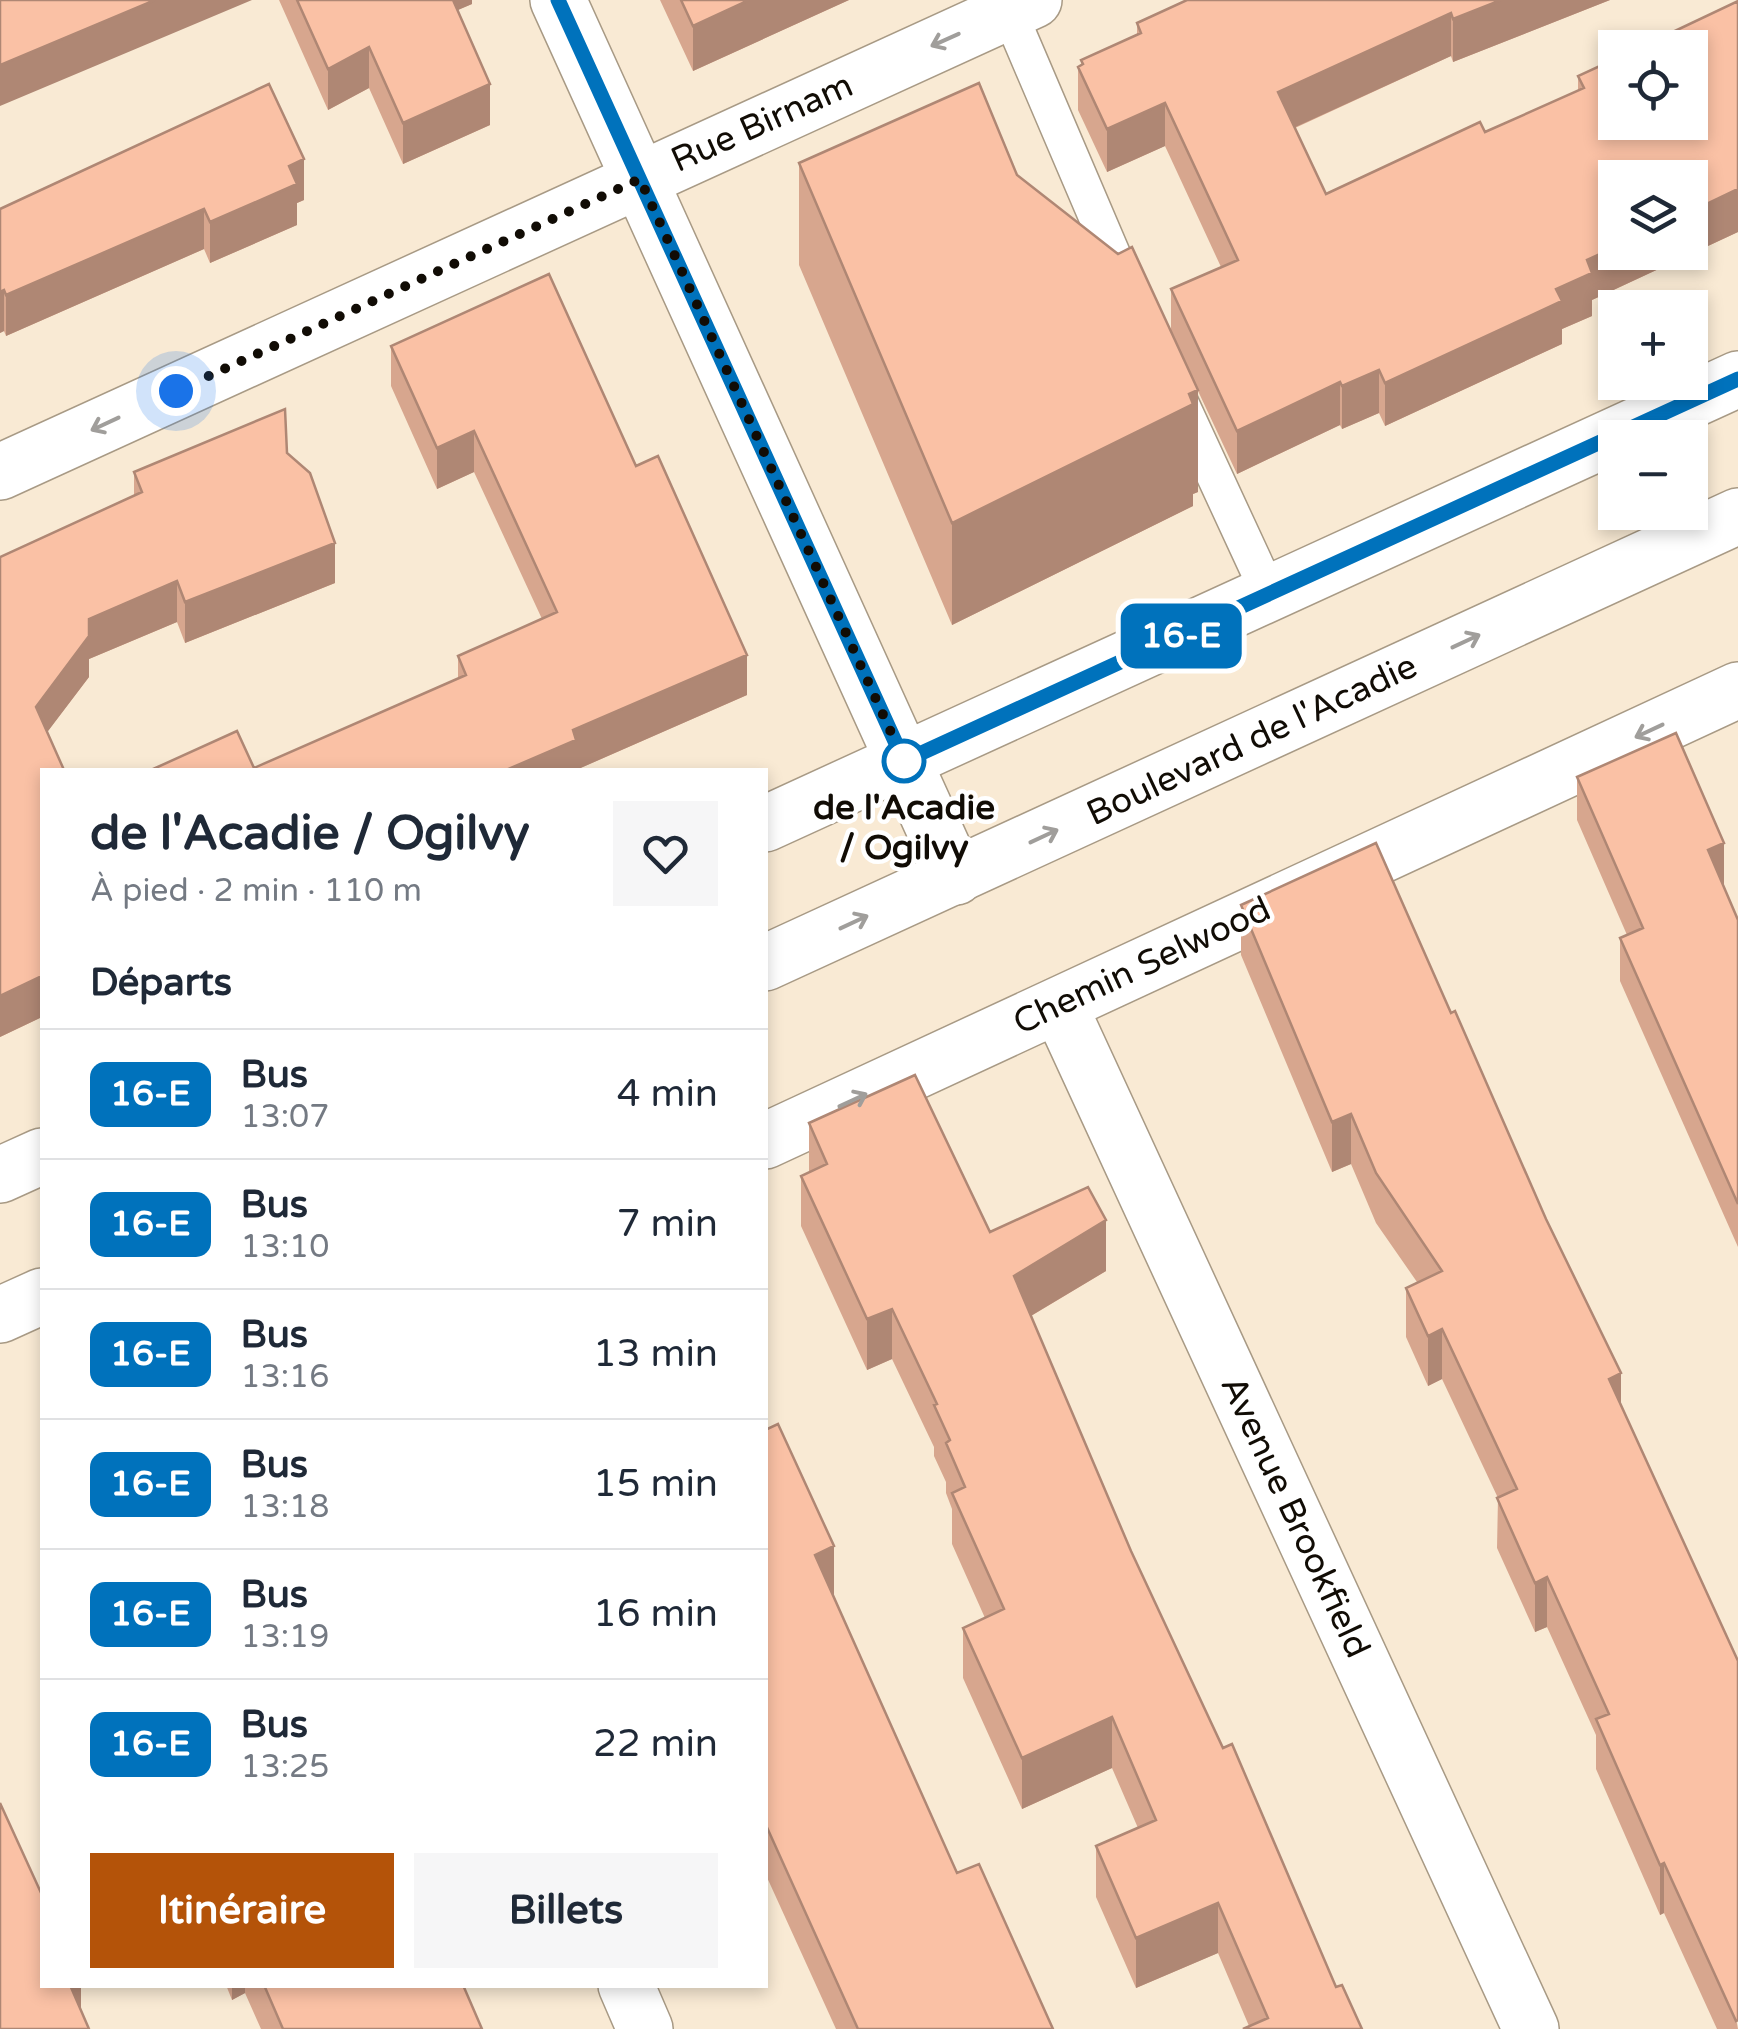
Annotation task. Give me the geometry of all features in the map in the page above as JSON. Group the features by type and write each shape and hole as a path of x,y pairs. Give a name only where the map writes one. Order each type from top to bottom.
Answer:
{"street":[{"path":"558,0 956,877"},
{"name":"Rue Birnam","path":"0,472 1022,6"},
{"path":"768,823 1270,596 1738,378"},
{"name":"Boulevard de l'Acadie","path":"768,962 1738,516"},
{"name":"Chemin Selwood","path":"768,1140 1738,690"},
{"name":"Avenue Brookfield","path":"1059,1005 1531,2029"},
{"path":"0,1175 40,1157"},
{"path":"0,1315 40,1297"},
{"path":"627,1988 646,2029"}],"lane":[{"path":"1022,6 1143,321"},
{"path":"1168,374 1270,596"}],"building":[{"path":"0,0 155,0 0,65"},
{"path":"297,0 453,0 490,84 403,123 369,47 328,69"},
{"path":"681,0 749,0 693,26"},
{"path":"1187,0 1501,0 1453,19 1451,13 1278,92 1326,194 1480,122 1485,132 1584,88 1578,76 1598,67 1598,140 1708,140 1708,30 1677,30 1738,1 1738,189 1708,203 1708,160 1598,160 1598,255 1587,260 1592,273 1556,289 1562,301 1385,383 1379,370 1342,386 1340,382 1237,431 1171,289 1238,260 1165,103 1107,129 1078,67 1083,64 1081,60 1141,33 1137,23"},
{"path":"979,83 1017,175 1118,254 1132,247 1198,390 1189,394 1193,404 952,523 799,163"},
{"path":"269,84 304,159 289,166 297,184 210,222 204,209 6,295 4,290 0,292 0,209"},
{"path":"549,274 636,466 658,456 747,655 573,730 576,740 511,768 254,768 466,675 458,656 557,612 474,431 437,448 391,346"},
{"path":"285,409 287,453 310,473 335,543 185,602 177,581 89,619 89,636 36,707 63,768 40,768 40,977 0,996 0,557 142,492 134,472"},
{"path":"237,731 254,768 155,768"},
{"path":"1676,733 1724,843 1708,850 1738,920 1738,1204 1620,938 1643,928 1577,777"},
{"path":"1376,843 1546,1219 1621,1373 1609,1379 1738,1661 1736,2021 1664,1863 1660,1865 1596,1719 1609,1714 1547,1577 1535,1583 1497,1498 1517,1489 1442,1329 1428,1336 1406,1288 1442,1271 1376,1173 1351,1114 1332,1122 1241,905"},
{"path":"915,1075 990,1232 1088,1187 1106,1220 1014,1276 1131,1551 1223,1748 1232,1744 1336,1987 1342,1985 1362,2029 1243,2029 1268,2018 1218,1903 1136,1938 1096,1846 1156,1820 1112,1717 1022,1758 963,1628 1004,1609 952,1493 965,1487 946,1443 950,1440 934,1405 937,1404 892,1309 867,1319 801,1176 827,1164 809,1123"},
{"path":"778,1424 834,1546 815,1555 957,1873 979,1864 1053,2029 858,2029 768,1830 768,1429"},
{"path":"0,1803 40,1891 40,1988 71,1988 89,2029 0,2029"},
{"path":"265,1988 464,1988 482,2029 283,2029"}],"bus line":[{"name":"16-E","path":"558,0 904,761 1738,379"}],"place":[{"name":"de l'Acadie / Ogilvy","path":"904,761"}],"route":[{"path":"176,391 640,179 904,761"}]}
